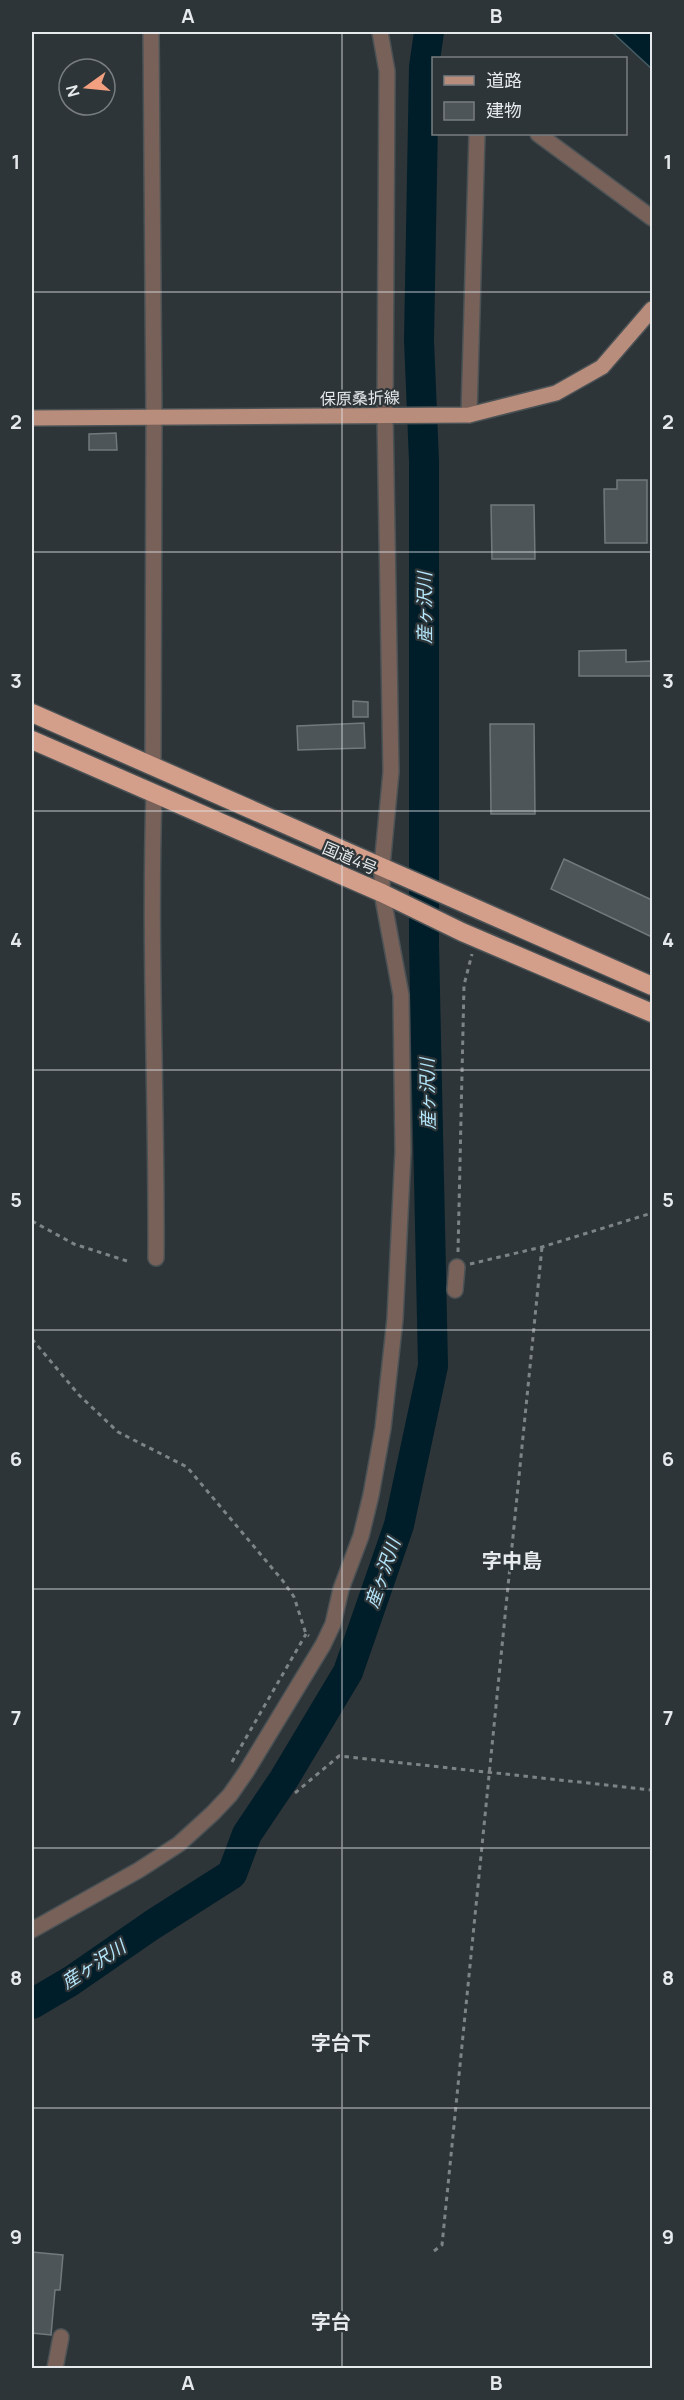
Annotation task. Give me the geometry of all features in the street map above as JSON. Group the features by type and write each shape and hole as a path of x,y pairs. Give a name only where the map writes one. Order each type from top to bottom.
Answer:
{"highway":[{"name":"国道4号","path":"32,713 652,986"},
{"name":"国道4号","path":"32,740 386,895 468,935 652,1013"}],"main road":[{"name":"保原桑折線","path":"32,418 469,415 556,393 602,367 652,309"}],"street":[{"path":"151,32 154,418 153,765"},
{"path":"32,1930 140,1870 179,1844 230,1795 324,1645 333,1624 341,1589 361,1536 371,1495 383,1428 395,1319 404,1152 403,1014 386,895 391,772 387,71 380,32"},
{"path":"469,415 477,135"},
{"path":"539,135 652,218"},
{"path":"154,794 153,1042 157,1170 156,1258"},
{"path":"455,1290 457,1267"},
{"path":"55,2368 61,2337"}],"path":[{"path":"468,935 464,985 457,1267 542,1247 652,1213"},
{"path":"32,1221 74,1244 130,1262"},
{"path":"434,2251 442,2245 542,1247"},
{"path":"32,1339 79,1395 118,1432 187,1467 283,1581 294,1597 306,1634 324,1645"},
{"path":"228,1767 306,1634"},
{"path":"295,1793 339,1756 652,1790"}],"water":[{"path":"612,32 652,32 652,69"}],"building":[{"path":"116,433 117,450 89,450 89,434"},
{"path":"617,480 647,480 647,543 605,543 604,489 617,489"},
{"path":"491,505 534,505 535,559 492,559"},
{"path":"626,650 626,662 652,661 652,676 579,676 579,651"},
{"path":"353,701 368,702 368,717 353,717"},
{"path":"364,723 365,748 298,750 297,726"},
{"path":"490,724 534,724 535,814 491,814"},
{"path":"564,859 652,900 652,937 551,889"},
{"path":"32,2252 63,2255 60,2290 55,2290 51,2335 32,2333"}],"waterway":[{"name":"産ヶ沢川","path":"32,2004 71,1981 152,1925 232,1874 247,1834 284,1779 348,1672 399,1525 433,1366 424,945 424,461 419,340 424,67 429,32"}],"district":[{"name":"字中島","path":"512,1560"},
{"name":"字台下","path":"341,2042"},
{"name":"字台","path":"331,2321"}]}
